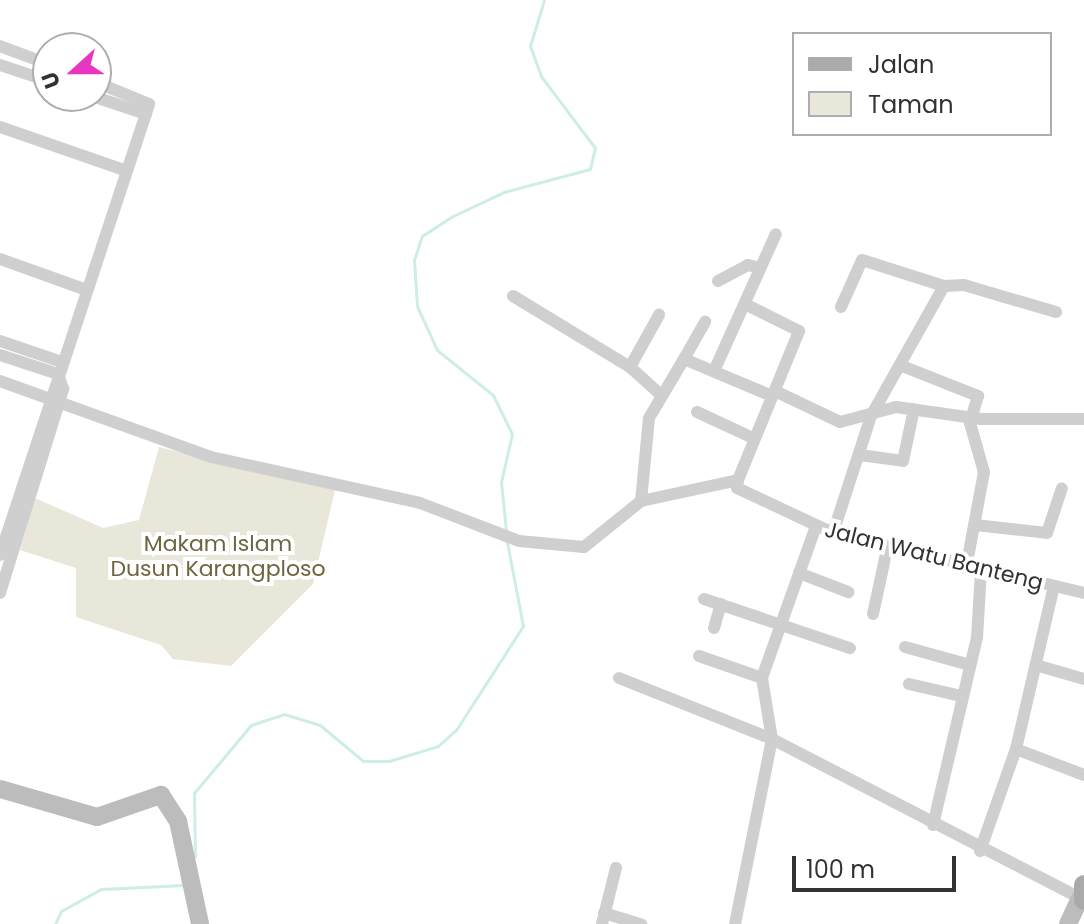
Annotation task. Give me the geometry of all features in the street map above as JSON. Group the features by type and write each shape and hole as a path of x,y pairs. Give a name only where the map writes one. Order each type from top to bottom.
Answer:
{"street":[{"path":"32,58 3,47 0,64 32,75"},
{"path":"0,593 84,289 146,114 147,101 112,88"},
{"path":"112,103 146,114"},
{"path":"0,127 127,171"},
{"path":"714,371 747,305 776,234"},
{"path":"0,259 84,289"},
{"path":"841,307 862,260 944,286 964,285 1056,312"},
{"path":"718,281 748,265 760,268"},
{"path":"833,533 870,419 944,286"},
{"path":"513,296 630,367 661,395"},
{"path":"0,381 211,457 420,503 519,541 584,547 641,501 740,487 753,438 799,331 747,305"},
{"path":"630,367 659,315"},
{"path":"641,501 641,450 661,395 705,322"},
{"path":"0,341 60,368"},
{"path":"0,355 60,368"},
{"path":"684,359 840,422 914,412 970,420 1084,419"},
{"path":"902,366 975,392 970,420 984,464 966,568"},
{"path":"0,555 4,529 54,398"},
{"path":"697,412 753,438"},
{"path":"860,455 900,464 914,412"},
{"name":"Jalan Watu Banteng","path":"740,487 833,533 966,568 1084,593"},
{"path":"975,525 1047,533 1062,488"},
{"path":"735,924 772,739 762,678 778,622 816,526"},
{"path":"873,614 887,549"},
{"path":"933,825 970,665 981,571"},
{"path":"799,573 848,592"},
{"path":"980,851 1016,749 1039,666 1054,586"},
{"path":"704,599 850,648"},
{"path":"714,628 721,604"},
{"path":"905,647 970,665"},
{"path":"699,656 762,678"},
{"path":"1039,666 1084,679"},
{"path":"619,678 772,739 980,851 1083,894 1068,924"},
{"path":"909,684 961,696"},
{"path":"1016,749 1084,775"},
{"path":"0,789 97,817 161,795 178,821 200,924"},
{"path":"616,868 603,919 641,924"}],"green space":[{"name":"Makam Islam Dusun Karangploso","path":"159,447 335,490 313,584 231,666 173,659 161,645 76,617 76,568 20,550 35,498 103,528 139,520"}],"waterway":[{"path":"506,531 501,482 512,434 493,395 437,350 417,306 414,260 422,236 453,216 504,192 590,169 595,148 541,76 530,46 544,0"},
{"path":"195,856 194,793 251,725 284,714 320,725 363,761 389,761 438,746 456,730 523,626 507,542"},
{"path":"55,924 61,911 101,889 184,885"}]}
